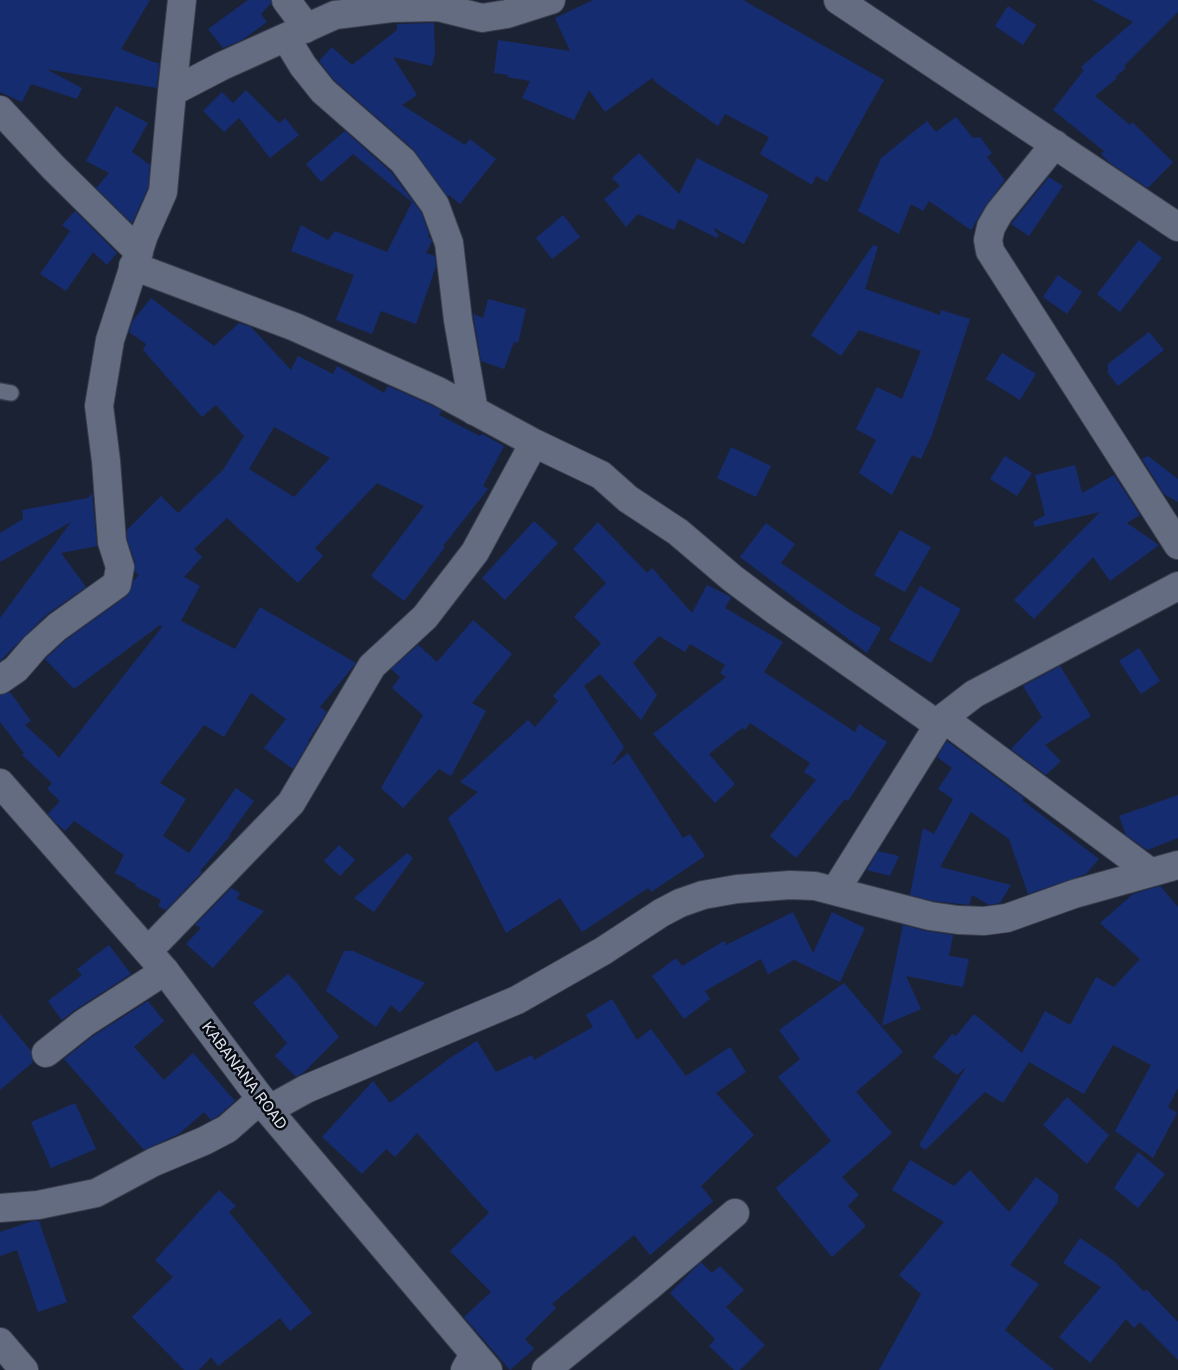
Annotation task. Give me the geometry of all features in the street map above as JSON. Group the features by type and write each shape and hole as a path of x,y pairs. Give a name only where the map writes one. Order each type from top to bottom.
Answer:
{"street":[{"path":"0,680 16,669 35,647 57,627 117,584 120,567 112,542 106,461 99,406 110,340 144,235 163,192 182,0"},
{"path":"286,0 300,20 296,33 303,66 323,91 403,161 435,205 449,244 458,320 474,411"},
{"path":"172,92 222,66 335,15 391,8 438,6 482,18 507,14 550,0"},
{"path":"838,0 1178,227"},
{"path":"0,110 136,259 438,391 534,443 601,475 628,499 678,532 732,578 769,605 940,722 1150,872"},
{"path":"1056,144 999,213 991,227 988,240 990,251 1178,545"},
{"path":"46,1053 156,961 291,803 372,666 425,617 475,552 534,443"},
{"path":"835,891 940,722 974,694 1178,586"},
{"name":"KABANANA ROAD","path":"0,782 156,961 264,1104 475,1365"},
{"path":"0,1208 38,1205 96,1193 154,1162 227,1129 264,1104 306,1089 517,1000 603,951 661,913 680,903 704,895 765,886 815,886 901,910 958,920 984,921 1007,918 1074,894 1178,865"},
{"path":"546,1370 647,1288 735,1212"},
{"path":"0,1342 24,1370"}],"building":[{"path":"0,0 150,0 121,49 159,63 157,88 46,69 82,88 77,99 31,84 22,102 0,92"},
{"path":"248,0 271,0 271,3 261,14 267,22 242,40 223,48 208,29"},
{"path":"593,0 743,0 884,80 827,182 816,176 812,185 760,154 769,137 725,114 718,126 659,85 652,78 605,112 589,90 574,120 522,98 530,81 494,73 498,40 570,51 555,18"},
{"path":"1092,0 1178,0 1178,12 1124,66 1126,68 1115,77 1117,78 1095,96 1130,125 1132,122 1173,162 1148,188 1110,163 1101,154 1104,151 1053,110 1084,70 1081,67 1133,22"},
{"path":"1008,6 1036,25 1023,45 995,26"},
{"path":"434,23 435,54 432,66 393,57 417,95 402,105 465,145 470,139 496,159 460,204 449,195 448,197 413,149 334,80 319,61 332,47 352,65 397,30 397,24"},
{"path":"246,90 279,123 285,118 299,135 270,158 239,118 224,132 203,111 222,92 233,103"},
{"path":"116,106 148,123 132,152 150,165 148,188 132,223 96,188 109,173 86,161"},
{"path":"956,117 973,138 980,137 992,153 987,157 1005,180 986,205 971,230 929,201 923,211 911,204 899,234 858,211 881,158 927,121 936,132"},
{"path":"345,131 391,172 421,212 429,234 428,236 432,241 426,253 435,256 436,266 416,324 381,311 372,334 336,320 354,275 291,251 301,225 328,240 335,231 387,252 412,202 353,154 321,182 306,164"},
{"path":"639,153 679,194 697,158 769,195 744,244 714,228 719,235 717,238 679,219 674,230 638,214 626,227 604,199 620,186 612,178"},
{"path":"1049,177 1063,186 1029,236 1011,224"},
{"path":"75,211 117,253 107,265 93,252 66,291 40,274 70,231 62,225"},
{"path":"563,215 580,237 552,259 536,238"},
{"path":"1139,240 1162,258 1120,312 1097,294"},
{"path":"873,245 878,247 865,289 940,315 941,310 970,319 932,435 921,459 912,455 892,495 859,473 876,440 856,429 877,387 902,399 921,351 859,330 841,356 811,335"},
{"path":"1058,275 1082,292 1067,314 1043,297"},
{"path":"151,298 214,346 239,323 251,327 291,370 298,356 333,374 337,366 384,393 388,386 431,405 442,411 439,415 504,446 483,486 488,489 443,546 445,547 404,601 371,576 424,506 377,483 315,548 323,556 298,583 227,518 194,549 202,557 184,577 200,586 181,621 235,649 260,607 356,663 320,707 327,712 293,769 264,748 286,719 251,693 224,737 204,725 160,783 186,799 163,836 189,853 236,788 254,801 230,836 200,871 202,872 166,910 158,906 161,900 115,873 124,855 74,821 65,831 55,822 48,814 60,801 47,789 52,783 22,755 24,753 0,722 0,695 10,692 31,721 25,725 59,758 162,627 160,625 74,689 45,659 67,639 127,596 133,581 139,575 135,572 135,562 127,539 127,530 161,496 178,513 223,470 244,436 216,405 202,417 143,350 146,344 129,332 132,322","holes":["274,427 330,458 294,497 249,469"]},
{"path":"488,299 526,309 518,343 514,342 504,369 481,361 473,314 483,318"},
{"path":"1149,332 1164,350 1118,386 1108,373 1108,364"},
{"path":"1002,353 1036,374 1020,400 986,379"},
{"path":"731,447 771,466 756,497 717,478"},
{"path":"1005,456 1032,473 1017,496 990,479"},
{"path":"1148,456 1178,479 1178,502 1164,494 1142,459"},
{"path":"1075,465 1082,493 1114,475 1140,515 1127,523 1159,545 1110,581 1093,557 1034,619 1014,600 1100,512 1035,527 1033,522 1045,515 1035,475"},
{"path":"92,493 97,546 61,553 86,587 46,615 0,661 0,618 71,522 0,562 0,533 23,519 22,510 88,498"},
{"path":"534,521 558,543 505,600 482,578"},
{"path":"598,522 647,573 652,568 692,613 707,585 731,597 725,608 783,642 764,672 855,732 859,724 887,742 848,801 845,799 796,858 770,836 816,780 804,772 810,763 750,723 745,730 742,728 709,754 735,784 715,803 653,734 726,677 720,673 725,665 690,644 685,652 659,636 633,663 657,695 641,720 600,674 584,686 624,747 611,766 628,753 683,838 690,834 705,856 651,892 648,888 582,932 560,898 506,933 448,818 478,792 460,782 528,720 535,727 558,701 553,696 601,643 574,617 606,583 573,549"},
{"path":"766,523 795,544 781,563 850,610 881,628 867,653 740,557"},
{"path":"900,530 931,547 905,592 874,575"},
{"path":"920,586 961,609 931,663 889,640"},
{"path":"473,620 512,654 472,703 486,711 451,776 439,769 403,808 381,788 423,715 392,688 400,677 391,669 418,645 437,662"},
{"path":"1139,648 1160,681 1141,694 1119,661"},
{"path":"1060,666 1091,716 1045,745 1061,761 1046,775 1011,749 1042,717 1023,686"},
{"path":"947,741 1024,798 1022,800 1099,859 1086,874 1028,894 1009,839 971,812 940,867 1011,885 1000,903 989,905 972,895 969,905 933,901 910,895 923,828 934,834 953,799 938,789 952,768 937,757"},
{"path":"1178,795 1178,838 1147,850 1126,835 1119,816"},
{"path":"339,845 355,860 340,876 324,861"},
{"path":"878,851 899,856 890,876 867,870"},
{"path":"407,853 413,858 374,912 354,898"},
{"path":"1160,886 1178,907 1178,1088 1168,1107 1177,1113 1153,1158 1115,1131 1151,1065 1113,1045 1084,1094 1029,1062 1003,1103 985,1092 925,1150 919,1145 966,1067 957,1075 933,1057 952,1034 956,1036 974,1014 1022,1053 1045,1011 1070,1025 1096,977 1114,987 1140,959 1100,923 1133,894"},
{"path":"231,888 240,893 237,899 264,911 213,968 186,944 201,928 195,925"},
{"path":"793,912 813,953 832,912 865,928 840,982 794,960 768,974 761,959 705,991 710,999 684,1019 652,976 676,958 682,966 724,941 726,943 724,946"},
{"path":"903,925 953,935 949,956 969,959 963,987 906,976 921,1009 882,1026"},
{"path":"109,945 131,974 62,1020 48,1001 82,975 77,969"},
{"path":"344,951 353,951 425,983 400,1013 391,1005 376,1027 326,991"},
{"path":"288,974 339,1037 303,1073 296,1077 275,1056 287,1043 253,1003"},
{"path":"844,983 903,1052 856,1092 892,1133 842,1177 859,1195 848,1206 866,1226 832,1257 776,1188 831,1141 778,1077 800,1059 779,1030"},
{"path":"612,999 637,1040 651,1029 686,1076 730,1047 746,1072 716,1093 754,1135 701,1186 713,1201 650,1255 634,1235 552,1304 556,1308 525,1339 534,1349 510,1370 464,1317 491,1292 450,1251 489,1213 417,1133 395,1157 386,1149 362,1174 322,1137 373,1081 390,1103 450,1058 477,1041 496,1072 532,1055 534,1060 593,1027 586,1015"},
{"path":"148,1001 164,1021 134,1047 164,1080 193,1053 235,1101 211,1120 204,1112 179,1134 144,1150 64,1059 93,1036"},
{"path":"0,1014 31,1051 33,1062 0,1090"},
{"path":"1067,1097 1109,1135 1087,1164 1043,1125"},
{"path":"75,1103 96,1149 51,1168 31,1122"},
{"path":"1138,1152 1165,1174 1138,1208 1114,1188"},
{"path":"910,1160 954,1186 970,1170 1009,1212 1036,1177 1058,1194 1058,1202 1010,1265 1039,1284 1005,1330 1054,1370 879,1370 921,1294 899,1275 944,1222 892,1190"},
{"path":"219,1190 236,1206 229,1212 312,1313 290,1331 280,1318 218,1366 211,1357 199,1370 184,1370 132,1317 173,1277 155,1260"},
{"path":"33,1221 39,1221 67,1302 38,1312 17,1250 0,1256 0,1232"},
{"path":"1080,1238 1114,1261 1144,1292 1146,1289 1178,1322 1178,1360 1140,1322 1134,1328 1126,1319 1090,1363 1059,1337 1101,1287 1063,1263"},
{"path":"701,1262 712,1273 720,1266 744,1290 726,1307 765,1345 740,1370 734,1370 709,1346 715,1339 670,1293"}]}
